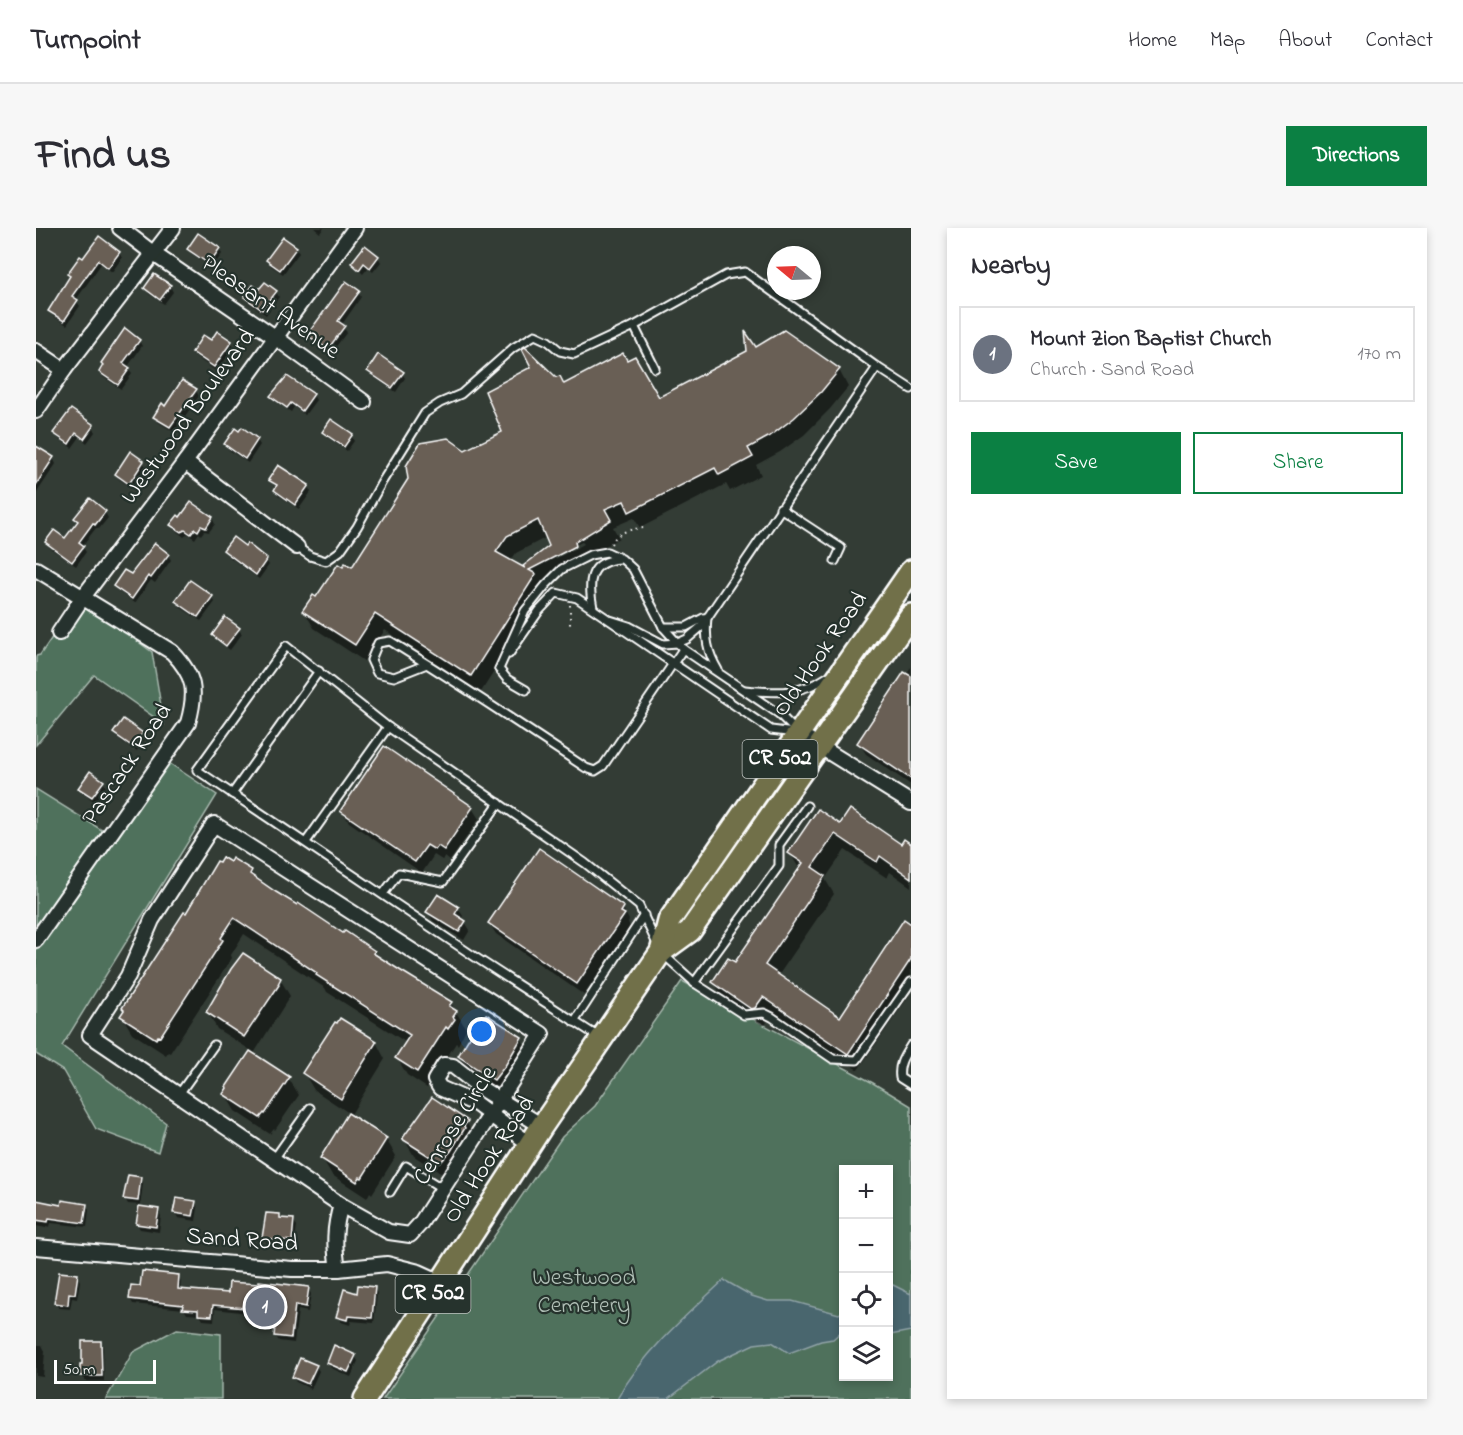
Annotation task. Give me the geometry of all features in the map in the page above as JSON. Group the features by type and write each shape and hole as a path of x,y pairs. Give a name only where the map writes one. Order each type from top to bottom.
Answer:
{"main road":[{"name":"Old Hook Road","path":"365,1399 542,1126 661,952 669,921 911,571"},
{"name":"Old Hook Road","path":"661,952 690,932 911,615"}],"street":[{"name":"Pleasant Avenue","path":"120,228 364,402"},
{"path":"36,411 64,370 173,228"},
{"name":"Westwood Boulevard","path":"59,633 83,597 185,462 355,228"},
{"path":"36,351 64,370"},
{"path":"185,462 297,547"},
{"name":"Pascack Road","path":"36,569 172,652 186,666 192,684 194,704 188,723 36,940"},
{"path":"798,733 911,803"},
{"name":"Cenrose Circle","path":"214,824 542,1034 499,1100 420,1224 410,1235 389,1232 341,1205 90,1035 128,976 152,920 214,824"},
{"path":"531,1145 476,1104 440,1088 435,1080 444,1065 453,1066 484,1091 542,1126"},
{"path":"338,1269 334,1248 335,1222 341,1205"},
{"name":"Sand Road","path":"36,1246 292,1269 338,1269 387,1264 419,1272 441,1282"}],"lane":[{"path":"297,547 310,556 326,561 340,551 357,527 425,413 440,403 461,394 513,348 535,335 548,341 560,351 574,354 634,326 726,275 745,272 911,389"},
{"path":"634,326 655,368"},
{"path":"610,620 629,626 663,644 678,643 687,639 701,627 877,367"},
{"path":"780,508 842,548 834,561"},
{"path":"500,669 525,611 546,585 561,569 590,555 607,552 622,559 633,569 663,627 683,649 779,714 798,733"},
{"path":"593,608 590,578 598,567 608,560 622,559"},
{"path":"500,669 538,611 556,593 577,598 593,608 771,730 798,733"},
{"path":"663,627 686,627 708,615"},
{"path":"708,615 706,642 720,673"},
{"path":"427,664 394,677 377,674 371,660 378,643 390,641 427,664 586,768 595,771 603,765 683,649"},
{"path":"601,1040 197,770 286,646 388,727 585,862 639,906 661,952 694,982 744,1015 764,1013 833,1059 856,1060 911,982"},
{"path":"744,690 790,693 821,682 849,663"},
{"path":"500,669 507,679 526,690"},
{"path":"232,794 319,671"},
{"path":"306,842 388,727"},
{"path":"383,894 399,873 443,882 499,803"},
{"path":"694,982 779,866 778,845 807,806"},
{"path":"574,1022 644,915"},
{"path":"179,1094 214,1045"},
{"path":"911,1045 902,1058 899,1069 900,1078 911,1085"},
{"path":"274,1159 310,1108"},
{"path":"390,1192 406,1166 442,1189"}],"path":[{"path":"607,552 613,540 622,534 632,528 647,528"}],"green space":[{"path":"79,598 152,652 164,724 94,675 36,745 36,656 40,655"},
{"path":"169,763 217,795 62,1046 166,1123 158,1152 96,1129 63,1071 36,1054 36,789 116,839"},
{"name":"Westwood Cemetery","path":"682,981 873,1083 911,1106 911,1399 383,1399 562,1137 595,1106"},
{"path":"177,1329 221,1334 221,1399 106,1399 133,1352"}],"water":[{"path":"724,1280 752,1296 768,1301 792,1301 839,1314 839,1334 833,1339 789,1353 772,1342 754,1344 718,1361 668,1399 617,1399 639,1366 680,1321"},
{"path":"893,1285 911,1294 911,1331 893,1334"}],"building":[{"path":"198,233 220,248 209,264 187,249"},
{"path":"99,236 120,252 108,268 98,260 72,296 78,300 64,321 48,311 70,276 67,274 80,256 83,258"},
{"path":"283,237 297,247 280,270 266,260"},
{"path":"365,245 379,256 370,268 364,263 359,270 351,263"},
{"path":"154,274 171,285 160,300 144,288"},
{"path":"346,281 360,291 338,321 345,326 328,349 307,335"},
{"path":"265,282 277,291 262,310 244,297 253,285 259,289"},
{"path":"125,328 140,340 123,363 130,368 118,385 99,372 103,365 101,363"},
{"path":"784,330 840,369 821,392 794,418 770,436 748,448 753,457 719,475 715,468 629,512 624,501 605,509 611,520 575,542 576,546 529,570 536,574 471,676 375,614 355,645 302,611 313,595 316,597 338,564 343,567 345,563 352,567 408,479 406,466 420,443 448,438 465,450 502,432 485,391 531,367 522,349 525,347 556,377 560,376 564,384 623,353 627,360 635,356 659,397 747,351 745,331 756,347","holes":["538,520 549,546 523,566 525,568 496,552 507,536"]},
{"path":"217,331 232,341 214,367 192,352 203,335 211,340"},
{"path":"378,354 404,372 392,388 367,371"},
{"path":"287,376 314,394 302,411 291,403 287,408 270,396"},
{"path":"182,380 197,389 170,427 153,417 162,403 165,406"},
{"path":"71,409 94,425 84,439 76,433 69,444 53,433"},
{"path":"331,419 353,434 344,447 322,432"},
{"path":"242,427 258,439 245,459 224,444 235,428 239,431"},
{"path":"36,446 54,457 36,485"},
{"path":"130,451 144,461 129,484 115,474"},
{"path":"278,465 309,485 295,505 274,490 277,485 268,480"},
{"path":"90,498 106,511 95,525 93,523 79,542 84,546 72,562 45,542 54,530 65,538 78,521 74,518"},
{"path":"191,502 213,517 206,528 201,526 198,531 195,529 191,534 185,530 181,532 170,525 178,515 180,517"},
{"path":"233,537 245,546 247,543 267,559 256,575 223,550"},
{"path":"155,543 169,554 151,578 148,576 132,599 113,586 124,570 131,574"},
{"path":"190,580 213,596 198,617 175,601"},
{"path":"225,617 240,628 226,646 212,635"},
{"path":"904,672 911,676 911,779 857,743"},
{"path":"123,719 143,733 133,747 113,733"},
{"path":"384,746 473,807 444,850 438,846 435,850 427,845 415,862 340,811"},
{"path":"90,771 104,781 92,797 78,788"},
{"path":"818,809 840,824 850,809 901,844 904,839 911,844 911,878 880,856 877,862 835,834 812,867 825,876 765,965 840,1017 904,919 911,924 911,959 848,1054 763,997 755,1008 751,1009 712,982 728,958 735,962 803,863 788,853"},
{"path":"539,848 624,907 621,912 625,914 577,984 488,923"},
{"path":"222,857 230,862 232,858 252,870 250,874 276,892 297,905 298,903 343,933 345,931 375,951 373,953 452,1002 449,1006 457,1011 453,1017 455,1019 448,1029 446,1027 417,1072 395,1058 410,1035 316,975 317,973 234,918 221,938 223,940 160,1037 156,1039 120,1016 124,1010 122,1008 184,912 186,913 217,861 219,862"},
{"path":"438,894 459,907 455,914 466,921 459,932 426,912"},
{"path":"243,953 281,978 279,985 244,1037 206,1012"},
{"path":"486,1014 522,1037 494,1080 458,1056"},
{"path":"340,1018 377,1041 341,1099 302,1073 335,1022 337,1023"},
{"path":"250,1051 290,1077 260,1118 223,1094"},
{"path":"432,1097 468,1121 451,1151 440,1163 402,1139"},
{"path":"348,1113 387,1138 362,1178 360,1177 357,1182 320,1158"},
{"path":"128,1175 141,1177 138,1201 123,1199"},
{"path":"176,1198 196,1201 193,1216 173,1213"},
{"path":"36,1200 61,1205 62,1200 87,1204 84,1223 49,1218 48,1222 36,1220"},
{"path":"139,1206 159,1209 156,1227 136,1224"},
{"path":"266,1213 280,1214 280,1218 294,1219 292,1241 262,1238"},
{"path":"142,1271 179,1275 178,1289 228,1293 229,1282 259,1284 259,1281 309,1287 306,1307 295,1305 291,1338 274,1336 276,1319 255,1316 256,1309 213,1305 212,1316 198,1315 198,1310 182,1309 183,1305 129,1299 131,1285 140,1286"},
{"path":"59,1272 78,1274 75,1294 69,1293 68,1305 54,1303"},
{"path":"358,1285 375,1287 372,1318 348,1316 347,1320 336,1317 344,1289 357,1293"},
{"path":"82,1341 101,1341 102,1376 80,1376"},
{"path":"334,1345 356,1355 348,1372 327,1363"},
{"path":"300,1358 317,1365 308,1384 292,1377"}],"place":[{"name":"Mount Zion Baptist Church","path":"265,1307"}]}
